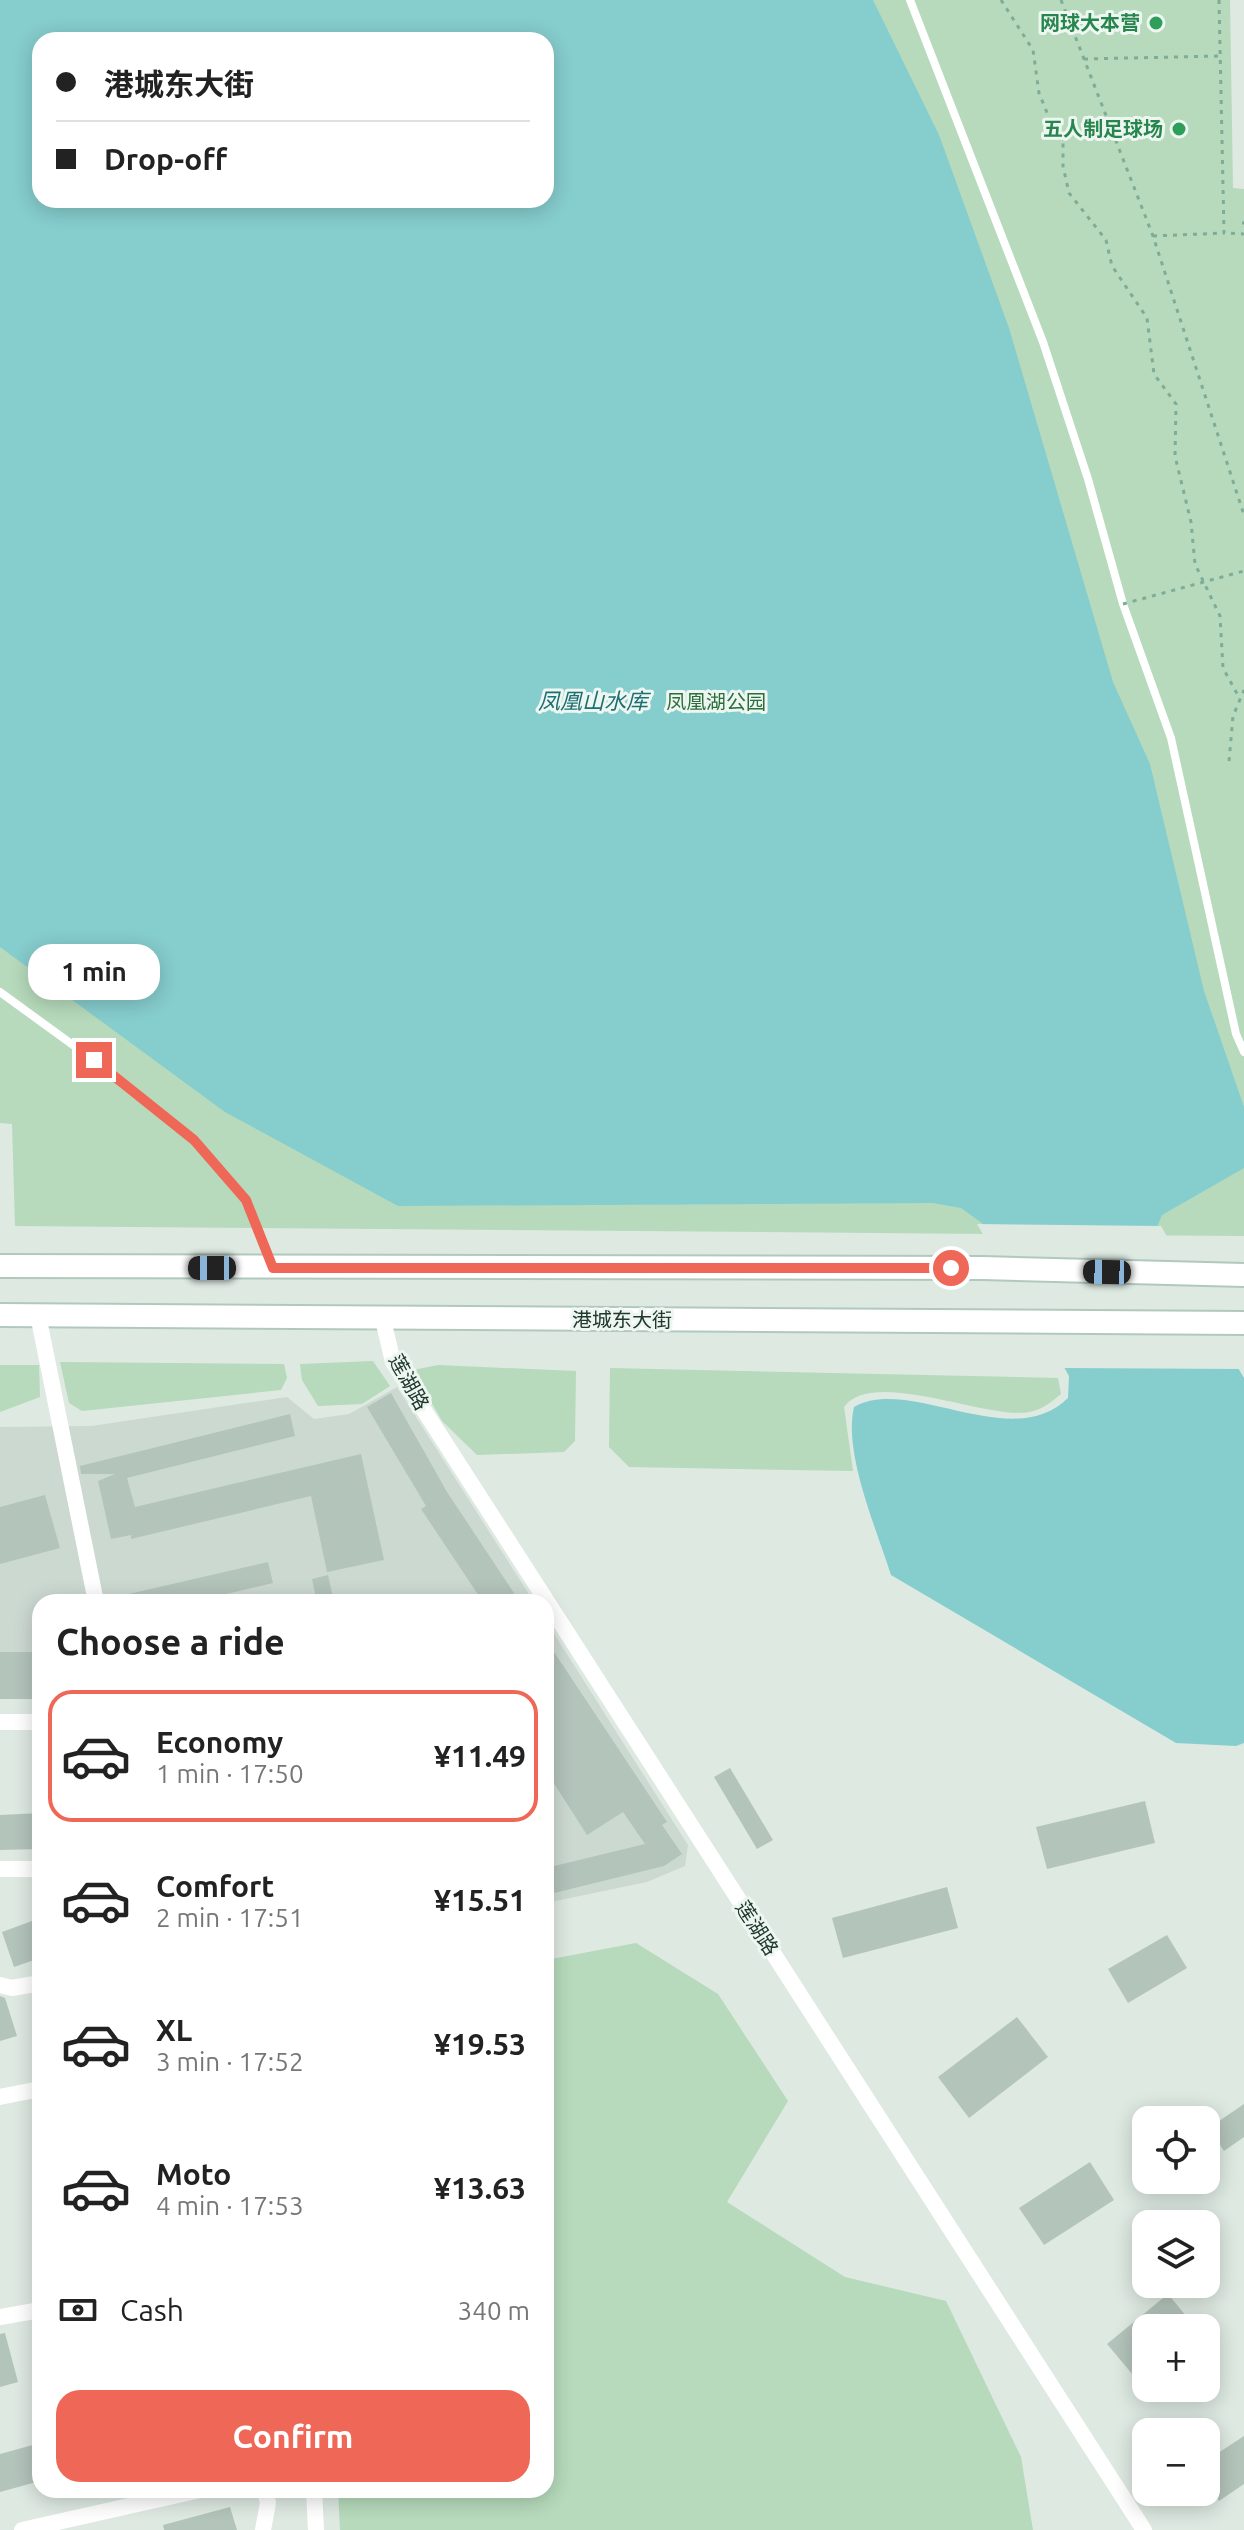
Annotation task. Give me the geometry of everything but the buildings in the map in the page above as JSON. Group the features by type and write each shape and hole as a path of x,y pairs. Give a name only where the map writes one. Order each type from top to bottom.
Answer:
{"main road":[{"path":"0,1266 983,1268 1244,1275"},
{"name":"港城东大街","path":"0,1315 383,1320 1239,1323"}],"street":[{"path":"38,1315 94,1594"},
{"name":"莲湖路","path":"383,1320 393,1362 542,1594"},
{"name":"莲湖路","path":"554,1612 1144,2530"},
{"path":"0,1722 32,1722"},
{"path":"0,1869 32,1869"},
{"path":"0,1985 12,1988 32,1984"},
{"path":"0,2097 32,2091"},
{"path":"0,2317 32,2311"},
{"path":"22,2530 164,2498"},
{"path":"263,2530 267,2498"},
{"path":"314,2498 316,2530"}],"lane":[{"path":"910,0 1043,342 1088,479 1123,604 1171,738 1236,1034 1244,1052"},
{"path":"0,992 117,1077 194,1140 246,1200 273,1268"}],"path":[{"path":"1001,0 1033,50 1039,93 1052,125 1063,137 1063,166 1069,193 1106,240 1112,266 1147,318 1154,374 1176,404 1175,456 1191,522 1195,564 1220,616 1223,668 1240,699"},
{"path":"1061,0 1153,236 1244,515"},
{"path":"1219,0 1224,233"},
{"path":"1084,59 1221,56"},
{"path":"1153,236 1244,234"},
{"path":"1123,604 1234,571 1244,571"},
{"path":"1229,761 1233,716 1244,690"}],"shaded area":[{"path":"397,1387 529,1594 32,1594 32,1687 0,1687 0,1427 91,1426 287,1397 314,1419 349,1414"},
{"path":"554,1634 688,1845 685,1866 647,1882 554,1901"}],"green space":[{"name":"凤凰山水库","path":"0,0 1230,0 1233,188 1244,189 1244,1236 15,1226 12,1124 0,1123"},
{"path":"373,1361 390,1386 362,1404 318,1406 302,1380 300,1364"},
{"path":"60,1362 284,1364 287,1378 281,1390 82,1411 69,1403"},
{"path":"0,1365 39,1365 40,1397 0,1412"},
{"path":"438,1365 576,1371 575,1441 564,1452 477,1455 442,1421 413,1370"},
{"path":"610,1368 1058,1378 1061,1394 1029,1412 987,1409 904,1393 879,1392 858,1396 844,1407 853,1471 629,1467 609,1447"},
{"path":"636,1943 718,1994 788,2101 727,2202 845,2277 946,2301 1021,2457 1033,2530 340,2530 338,2498 554,2498 554,1958"}],"water":[{"name":"凤凰山水库","path":"0,0 873,0 939,135 1009,328 1113,682 1150,764 1204,991 1244,1107 1244,1168 1162,1215 1156,1229 1244,1378 1244,1743 1236,1746 1176,1743 891,1575 857,1469 852,1426 854,1407 877,1400 903,1400 990,1417 1019,1419 1045,1413 1068,1398 1069,1376 982,1223 961,1208 933,1203 398,1206 225,1112 0,947"}],"pier":[{"path":"977,1224 1161,1226 1243,1369 1060,1368"}],"place":[{"name":"网球大本营","path":"1156,23"},
{"name":"五人制足球场","path":"1179,129"}],"route":[{"path":"94,1060 194,1140 246,1200 273,1268 951,1268"}],"park label":[{"name":"凤凰湖公园","path":"716,702"}]}
